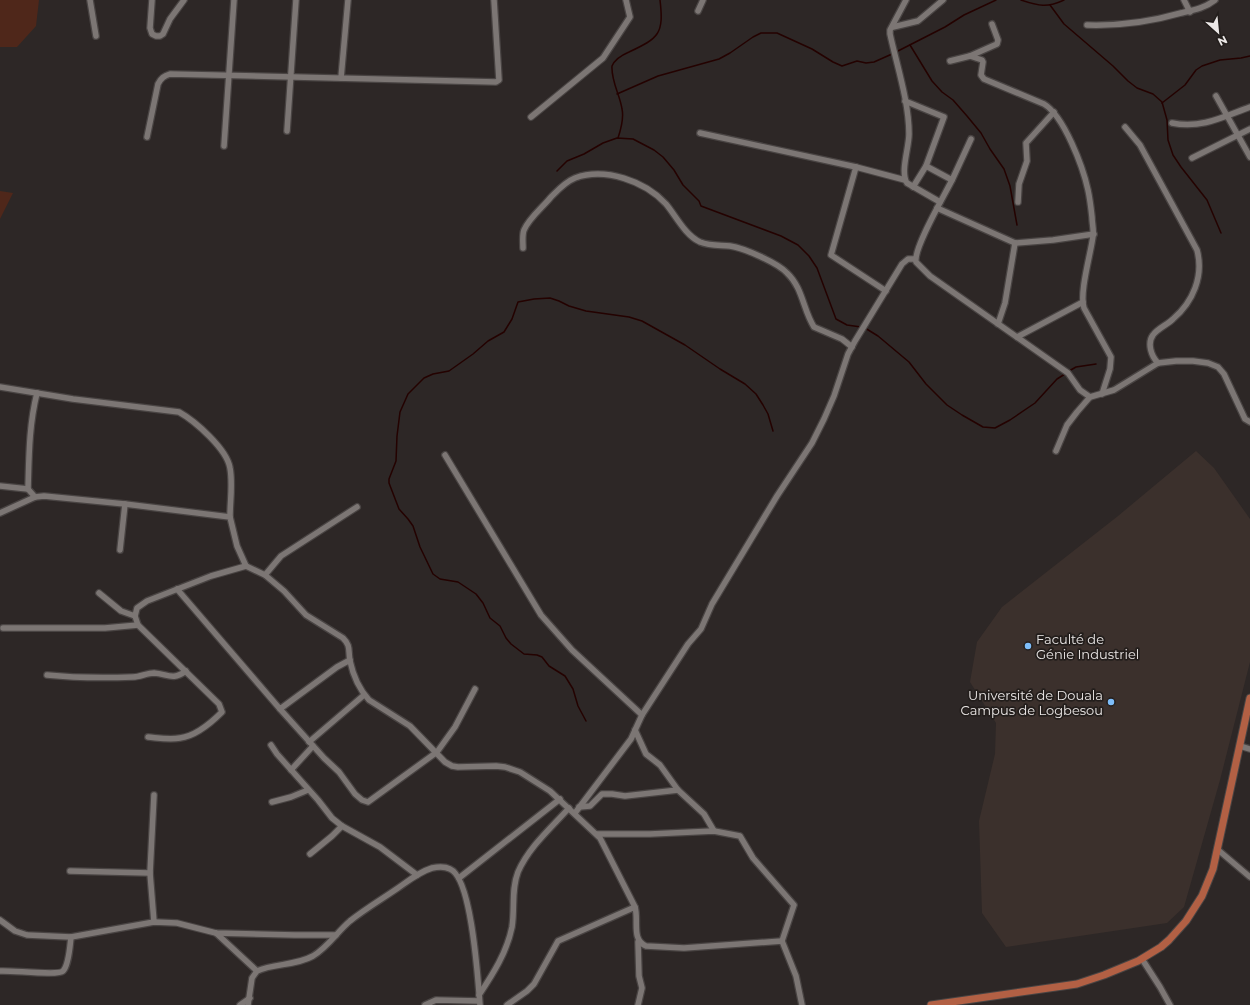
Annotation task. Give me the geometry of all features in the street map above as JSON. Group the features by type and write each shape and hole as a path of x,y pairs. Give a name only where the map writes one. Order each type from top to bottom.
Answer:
{"main road":[{"path":"931,1005 1077,984 1104,976 1142,959 1169,940 1194,909 1208,883 1213,869 1250,698"}],"street":[{"path":"90,0 96,36"},
{"path":"152,0 150,28 152,34 156,36 162,35 170,19 184,0"},
{"path":"224,146 234,0"},
{"path":"287,131 296,0"},
{"path":"341,78 348,0"},
{"path":"148,137 158,84 160,79 170,74 496,82 499,80 494,0"},
{"path":"531,117 603,58 630,17 626,0"},
{"path":"698,11 703,0"},
{"path":"905,180 904,176 909,134 905,101 890,30 906,0"},
{"path":"892,27 918,21 943,0"},
{"path":"1184,0 1190,12"},
{"path":"1087,25 1106,26 1143,23 1190,12 1204,7 1215,0"},
{"path":"950,61 970,56 997,44 998,40 992,24"},
{"path":"970,56 982,60 981,75 984,79 1044,104 1054,112 1068,138 1082,170 1088,190 1094,234 1087,269 1083,302 1084,308 1111,357 1110,369 1102,394"},
{"path":"1216,96 1250,157"},
{"path":"905,101 944,117 926,166 913,186"},
{"path":"1172,123 1183,125 1204,124 1250,107"},
{"path":"1018,202 1019,184 1027,161 1026,143 1054,112"},
{"path":"1125,127 1140,145 1200,258 1198,281 1190,301 1173,319 1152,336 1150,343 1151,350 1154,359 1158,363"},
{"path":"1192,158 1237,134 1250,129"},
{"path":"700,133 856,167 905,180 907,183 940,202"},
{"path":"971,139 922,239 915,259 918,265 930,276 1068,374 1080,390 1090,397"},
{"path":"926,166 952,180"},
{"path":"856,167 831,255 886,291"},
{"path":"523,248 524,230 528,223 555,192 568,181 589,175 599,174 624,179 643,186 655,194 666,204 688,232 698,241 705,244 734,247 780,267 788,274 801,294 814,327 842,339 852,347"},
{"path":"937,208 1015,244 1094,234"},
{"path":"998,324 1005,303 1015,244"},
{"path":"574,813 626,746 642,715 688,644 702,629 712,604 777,496 812,443 831,402 852,347 902,264 908,260 915,259"},
{"path":"1016,337 1083,302"},
{"path":"1056,451 1067,425 1090,397 1114,390 1158,363 1176,361 1208,362 1218,367 1224,374 1245,419 1250,422"},
{"path":"0,387 73,399 179,412 198,425 223,452 230,466 230,518 237,546 246,566 265,575 284,591 306,615 347,642 350,660 358,686 364,695 369,700 410,726 445,762 458,767 496,766 513,769 550,791 597,834 635,907 637,917 639,976 642,988 638,1005"},
{"path":"28,489 30,432 32,411 37,393"},
{"path":"445,455 541,615 572,650 642,715"},
{"path":"0,486 28,489 35,497"},
{"path":"0,513 35,497 44,496 125,504 230,518"},
{"path":"120,550 125,504"},
{"path":"265,575 281,556 357,507"},
{"path":"148,737 167,739 191,735 214,721 222,712 219,704 138,625 135,616 137,608 147,601 177,589 211,576 246,566"},
{"path":"177,589 280,709 311,744 339,772 355,794 366,802 371,801 436,752 455,727 475,689"},
{"path":"99,593 121,611 135,616"},
{"path":"3,628 105,628 138,625"},
{"path":"280,709 337,667 350,660"},
{"path":"47,675 74,678 135,677 154,673 169,677 180,676 186,671"},
{"path":"292,770 311,744 364,695"},
{"path":"635,730 644,751 660,765 678,790 704,814 714,831"},
{"path":"271,745 332,818 342,826 380,847 417,875"},
{"path":"1240,746 1250,749"},
{"path":"272,802 291,797 308,790"},
{"path":"579,807 590,806 602,794 625,796 678,790"},
{"path":"154,795 150,873 154,922"},
{"path":"459,878 560,800"},
{"path":"479,1000 495,972 512,927 514,890 522,864 535,846 569,808"},
{"path":"310,854 342,826"},
{"path":"597,834 650,834 714,831 740,836 754,858 793,903 794,908 782,941 796,976 802,1005"},
{"path":"1217,849 1250,877"},
{"path":"248,1005 252,978 258,971 304,961 322,950 336,934 351,921 417,875 432,868 442,867 450,869 459,878 473,932 479,1000"},
{"path":"70,871 150,873"},
{"path":"507,1005 527,991 534,984 558,941 635,907"},
{"path":"0,920 15,931 27,935 71,937 154,922 177,923 216,933 296,936 336,934"},
{"path":"216,933 258,971"},
{"path":"0,971 49,974 61,973 64,970 68,959 71,937"},
{"path":"638,942 646,946 684,948 782,941"},
{"path":"1142,959 1170,1005"},
{"path":"240,1005 250,998"},
{"path":"425,1005 436,1000 479,1000"}],"shaded area":[{"path":"0,0 39,0 36,26 17,47 0,47"},
{"path":"0,191 13,193 0,219"},
{"name":"Université de Douala Campus de Logbesou","path":"1196,451 1214,468 1250,519 1250,662 1220,780 1184,907 1167,923 1006,947 982,913 979,821 995,754 996,723 970,682 977,642 1002,607 1118,516"}],"waterway":[{"path":"618,138 622,124 623,112 613,77 612,66 615,61 624,54 647,43 657,34 660,28 661,20 660,0"},
{"path":"896,52 945,27 964,15 996,0"},
{"path":"1021,0 1033,4 1043,5 1053,4 1064,0"},
{"path":"1050,5 1064,24 1113,66 1128,81 1137,88 1153,94 1162,102 1167,120 1168,140 1173,155 1207,200 1221,233"},
{"path":"617,94 658,76 719,59 761,33 777,33 812,49 842,66 857,61 866,63 874,62 892,54"},
{"path":"910,45 932,81 942,92 953,100 981,133 1004,169 1010,186 1017,225"},
{"path":"1162,103 1185,85 1196,70 1202,66 1220,60 1250,56"},
{"path":"557,171 567,161 584,154 603,143 617,138 633,139 654,150 663,157 674,170 683,185 699,201 701,206 781,236 798,245 809,256 817,268 836,319 847,325 861,327"},
{"path":"586,721 578,706 573,689 565,676 549,666 542,657 524,654 511,644 500,626 490,618 483,603 476,594 458,582 440,579 433,574 420,547 413,526 399,509 389,483 389,479 396,461 400,412 408,394 424,378 433,374 449,371 488,341 504,332 512,319 518,302 550,298 586,311 629,317 642,321 685,345 745,384 756,394 768,414 773,431"},
{"path":"865,328 878,336 909,362 926,384 947,405 983,427 995,428 1010,420 1035,403 1057,379 1065,374"},
{"path":"1069,371 1076,367 1096,364"}],"place":[{"name":"Faculté de Génie Industriel","path":"1028,646"},
{"name":"Université de Douala Campus de Logbesou","path":"1111,702"}]}
